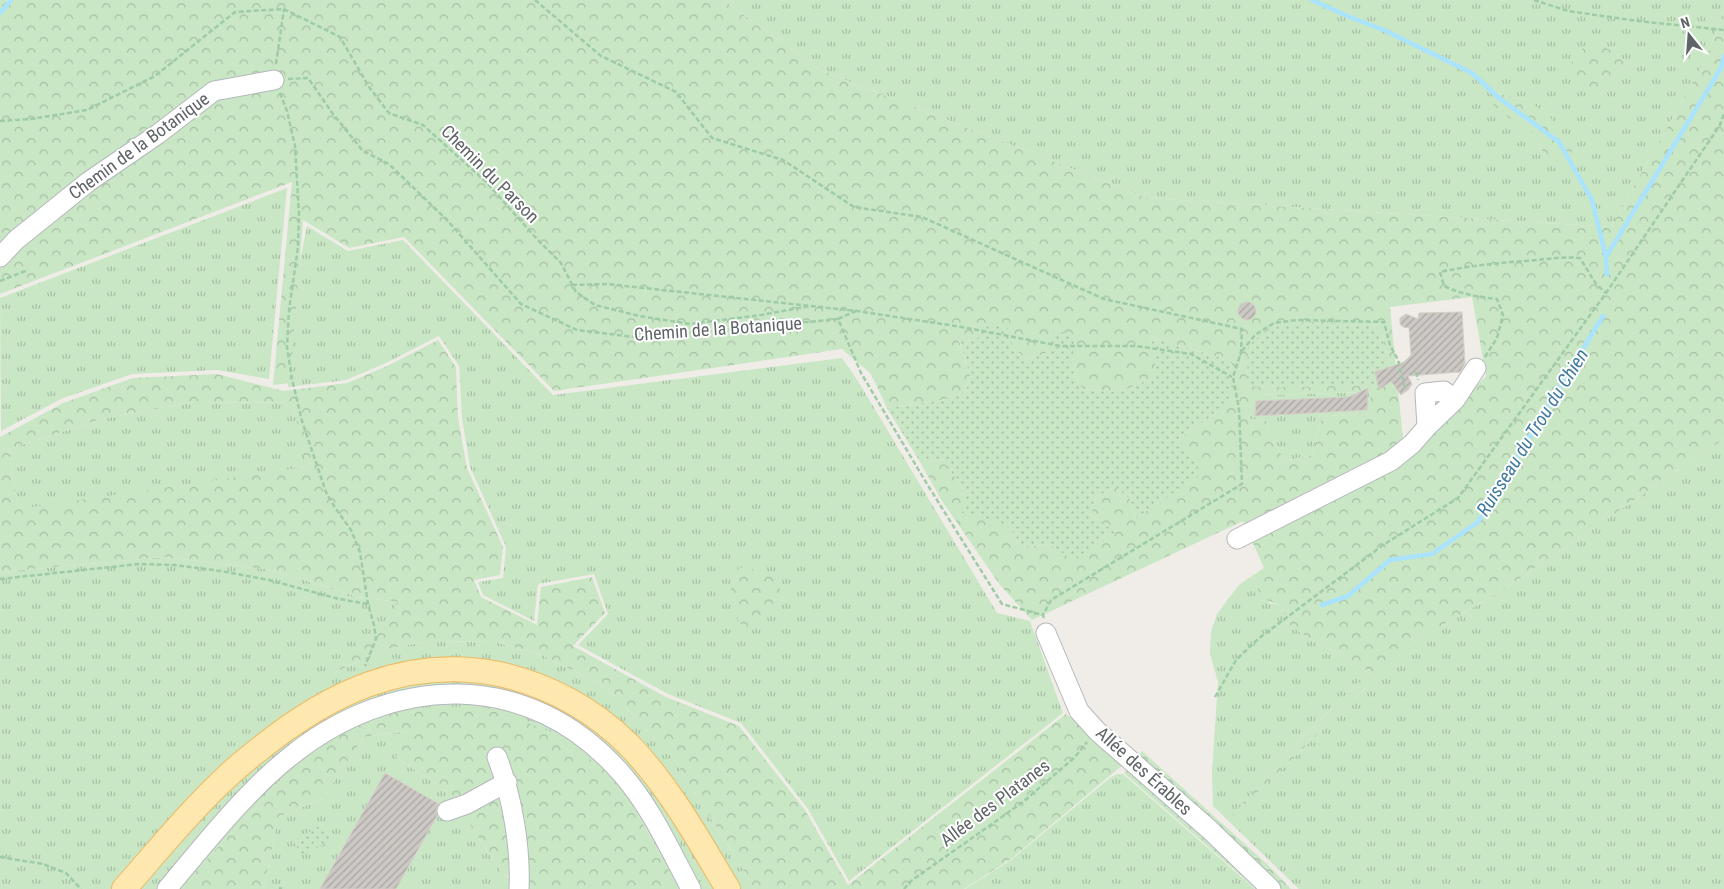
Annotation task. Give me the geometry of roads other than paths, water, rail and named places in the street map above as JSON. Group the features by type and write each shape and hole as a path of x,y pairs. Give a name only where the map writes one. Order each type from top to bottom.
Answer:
{"main road":[{"path":"124,889 215,787 278,734 302,717 341,695 379,681 407,674 462,669 514,678 548,690 576,704 613,731 642,760 660,782 728,889"}],"street":[{"name":"Chemin de la Botanique","path":"0,256 16,240 88,182 158,134 214,91 274,80"},
{"path":"1237,539 1391,461 1412,444 1456,400 1476,368"},
{"path":"1427,427 1425,393 1444,391 1456,400"},
{"name":"Allée des Érables","path":"1045,624 1079,711 1097,731 1210,830 1271,889"},
{"path":"167,889 207,841 237,809 275,770 304,746 334,726 382,705 398,700 442,694 466,694 516,703 558,721 599,750 622,774 646,807 691,889"},
{"path":"497,757 507,782 520,865 520,889"},
{"path":"447,811 467,804 507,782"}],"waterway":[{"path":"0,13 11,0"},
{"path":"1312,0 1386,31 1472,73 1499,98 1559,142 1592,200 1606,257"},
{"name":"Ruisseau du Trou du Chien","path":"1607,275 1606,257 1721,68 1724,56"},
{"name":"Ruisseau du Trou du Chien","path":"1322,605 1348,596 1390,560 1432,554 1478,522 1603,316"}]}
